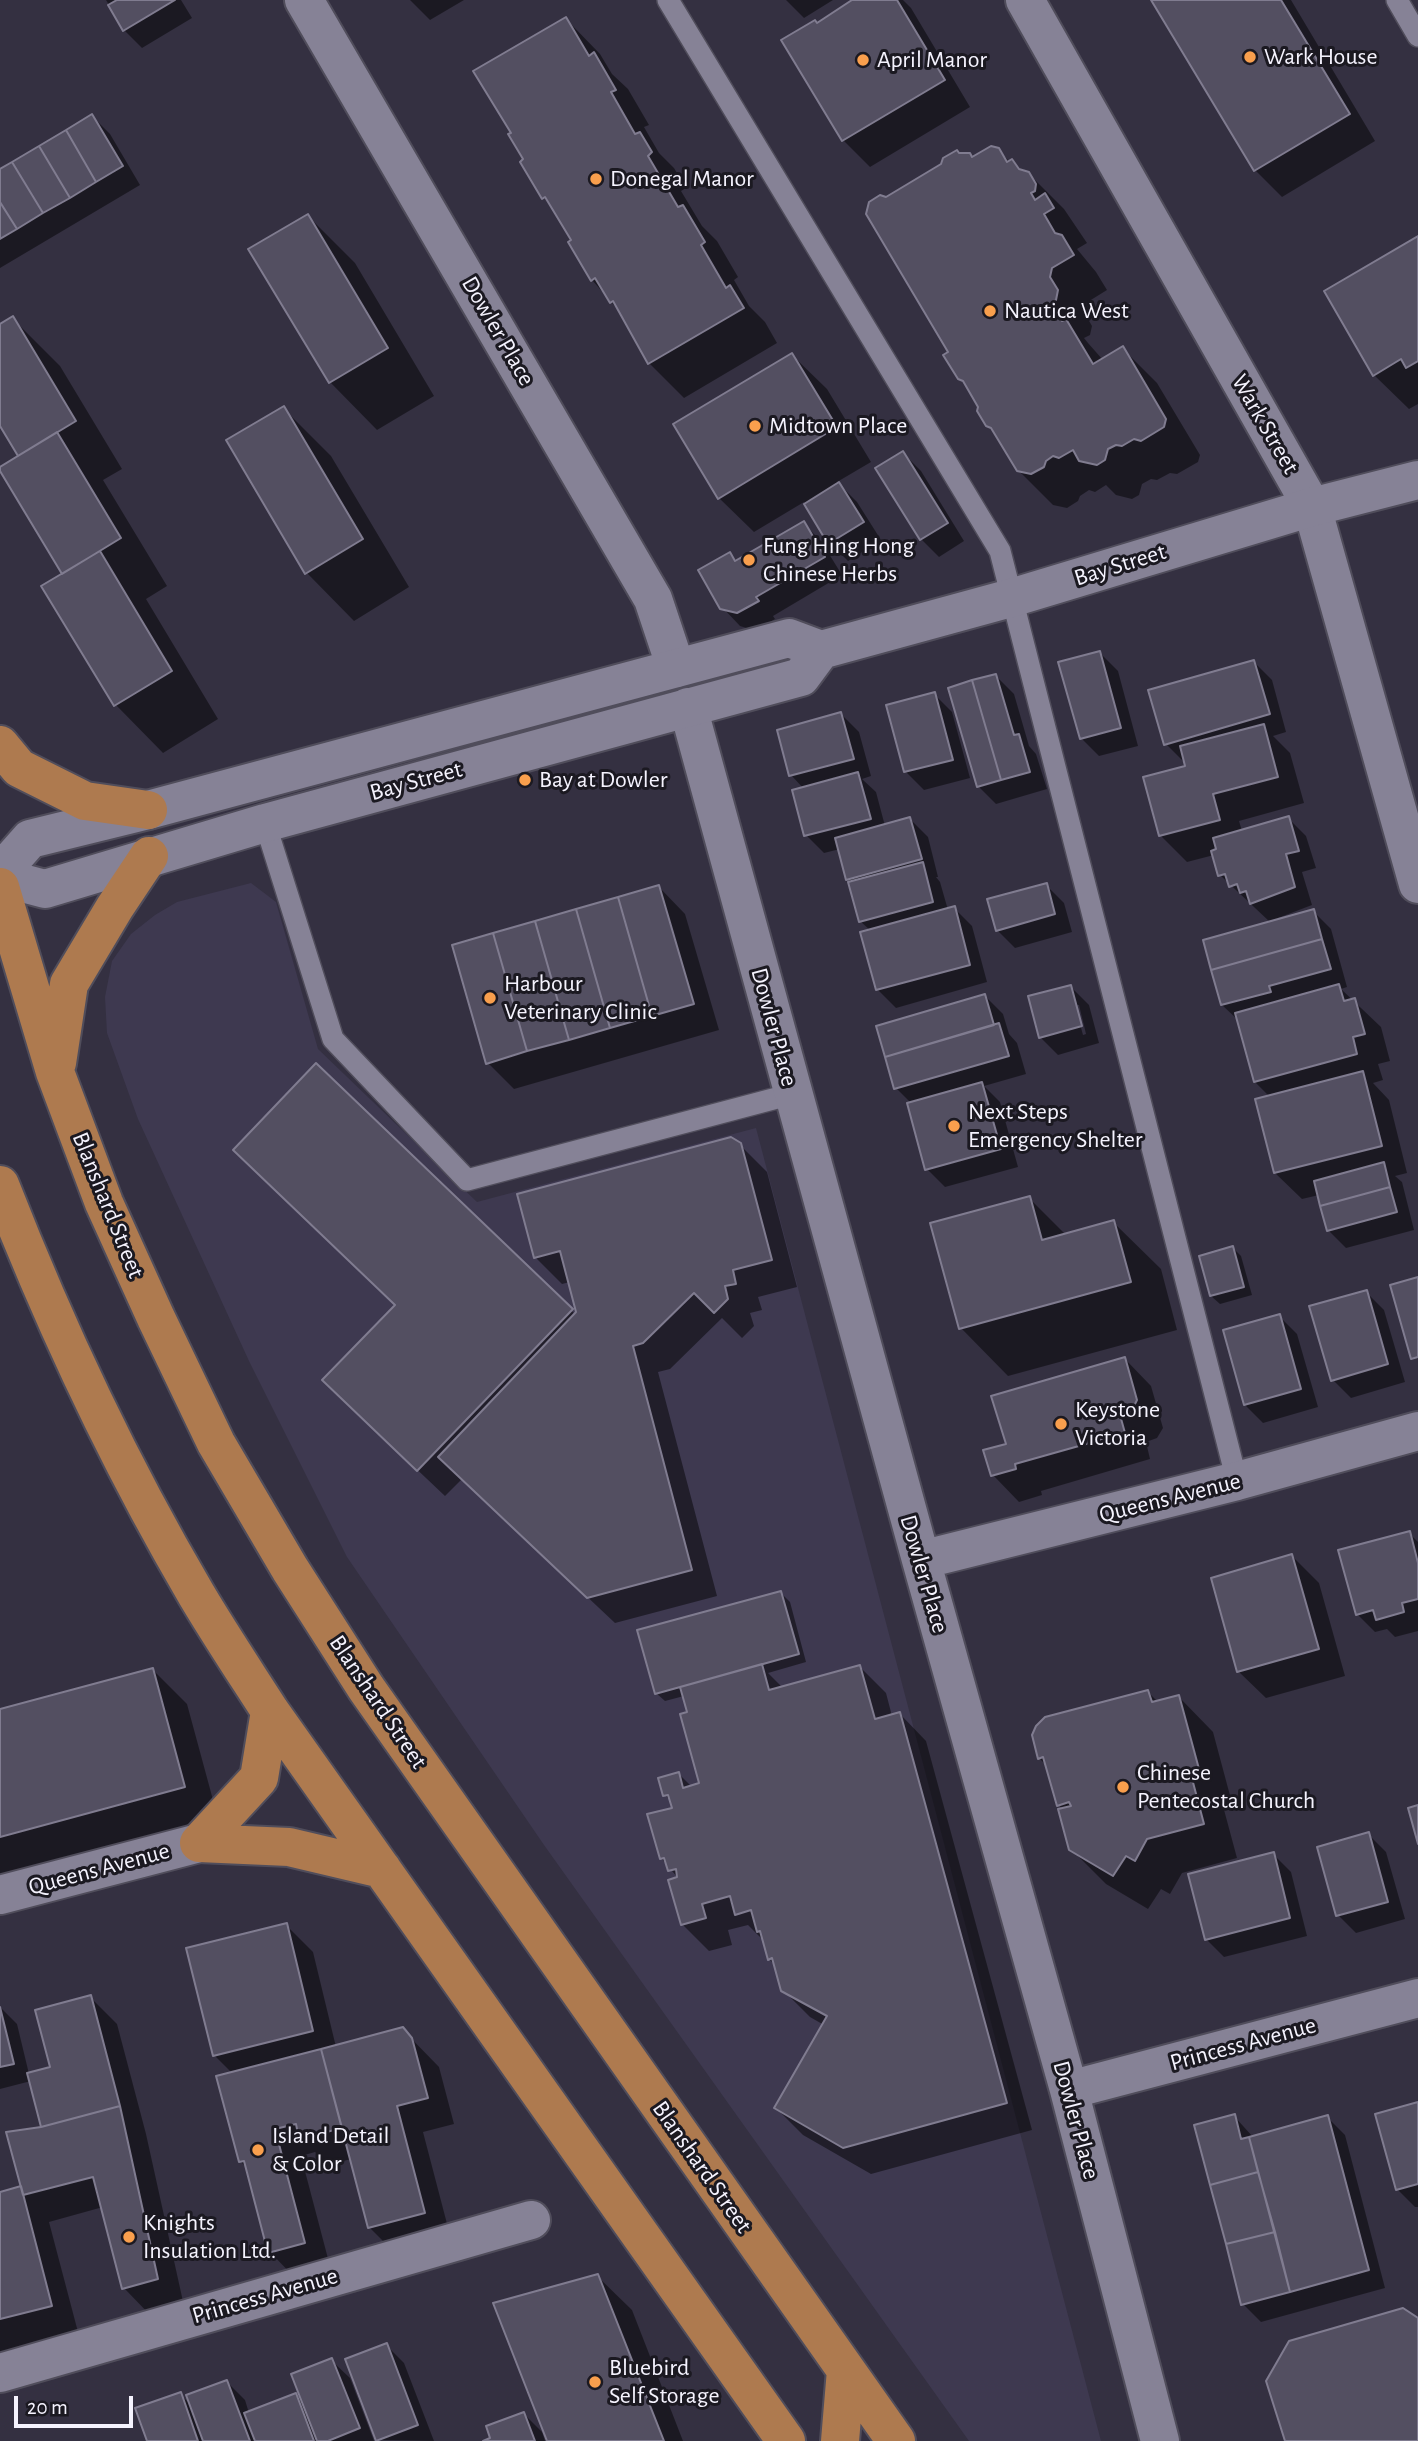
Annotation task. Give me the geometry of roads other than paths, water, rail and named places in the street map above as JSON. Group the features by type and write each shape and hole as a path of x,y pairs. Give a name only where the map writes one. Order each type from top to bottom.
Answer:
{"main road":[{"path":"0,745 19,768 85,801 148,810"},
{"path":"55,1072 69,984 149,856"},
{"name":"Blanshard Street","path":"0,887 55,1072 104,1203 216,1443 290,1569 366,1688 897,2441"},
{"path":"0,1185 67,1347 131,1477 196,1594 270,1711 786,2441"},
{"path":"198,1843 259,1778 270,1711"},
{"path":"198,1843 289,1847 382,1869"},
{"path":"840,2441 846,2370"}],"street":[{"name":"Dowler Place","path":"304,0 653,598 676,668"},
{"name":"Wark Street","path":"1025,0 1312,507 1418,884"},
{"name":"Bay Street","path":"821,650 801,677 265,822 45,889 0,875 30,839 148,810 789,638 821,650 1011,598 1312,507 1418,480"},
{"name":"Dowler Place","path":"688,707 920,1560 1069,2090 1160,2441"},
{"name":"Queens Avenue","path":"920,1560 1237,1481 1418,1431"},
{"name":"Queens Avenue","path":"0,1895 198,1843"},
{"name":"Princess Avenue","path":"1069,2090 1418,1998"},
{"name":"Princess Avenue","path":"0,2373 531,2220"}],"lane":[{"path":"668,0 1000,551 1237,1481"},
{"path":"1397,0 1418,36"},
{"path":"265,822 333,1039 467,1180 792,1094"}],"place":[{"name":"Wark House","path":"1250,57"},
{"name":"April Manor","path":"863,60"},
{"name":"Donegal Manor","path":"596,179"},
{"name":"Nautica West","path":"990,311"},
{"name":"Midtown Place","path":"755,426"},
{"name":"Fung Hing Hong Chinese Herbs","path":"749,560"},
{"name":"Bay at Dowler","path":"525,780"},
{"name":"Harbour Veterinary Clinic","path":"490,998"},
{"name":"Next Steps Emergency Shelter","path":"954,1126"},
{"name":"Keystone Victoria","path":"1061,1424"},
{"name":"Chinese Pentecostal Church","path":"1123,1787"},
{"name":"Island Detail & Color","path":"258,2150"},
{"name":"Knights Insulation Ltd.","path":"129,2237"},
{"name":"Bluebird Self Storage","path":"595,2382"}]}
